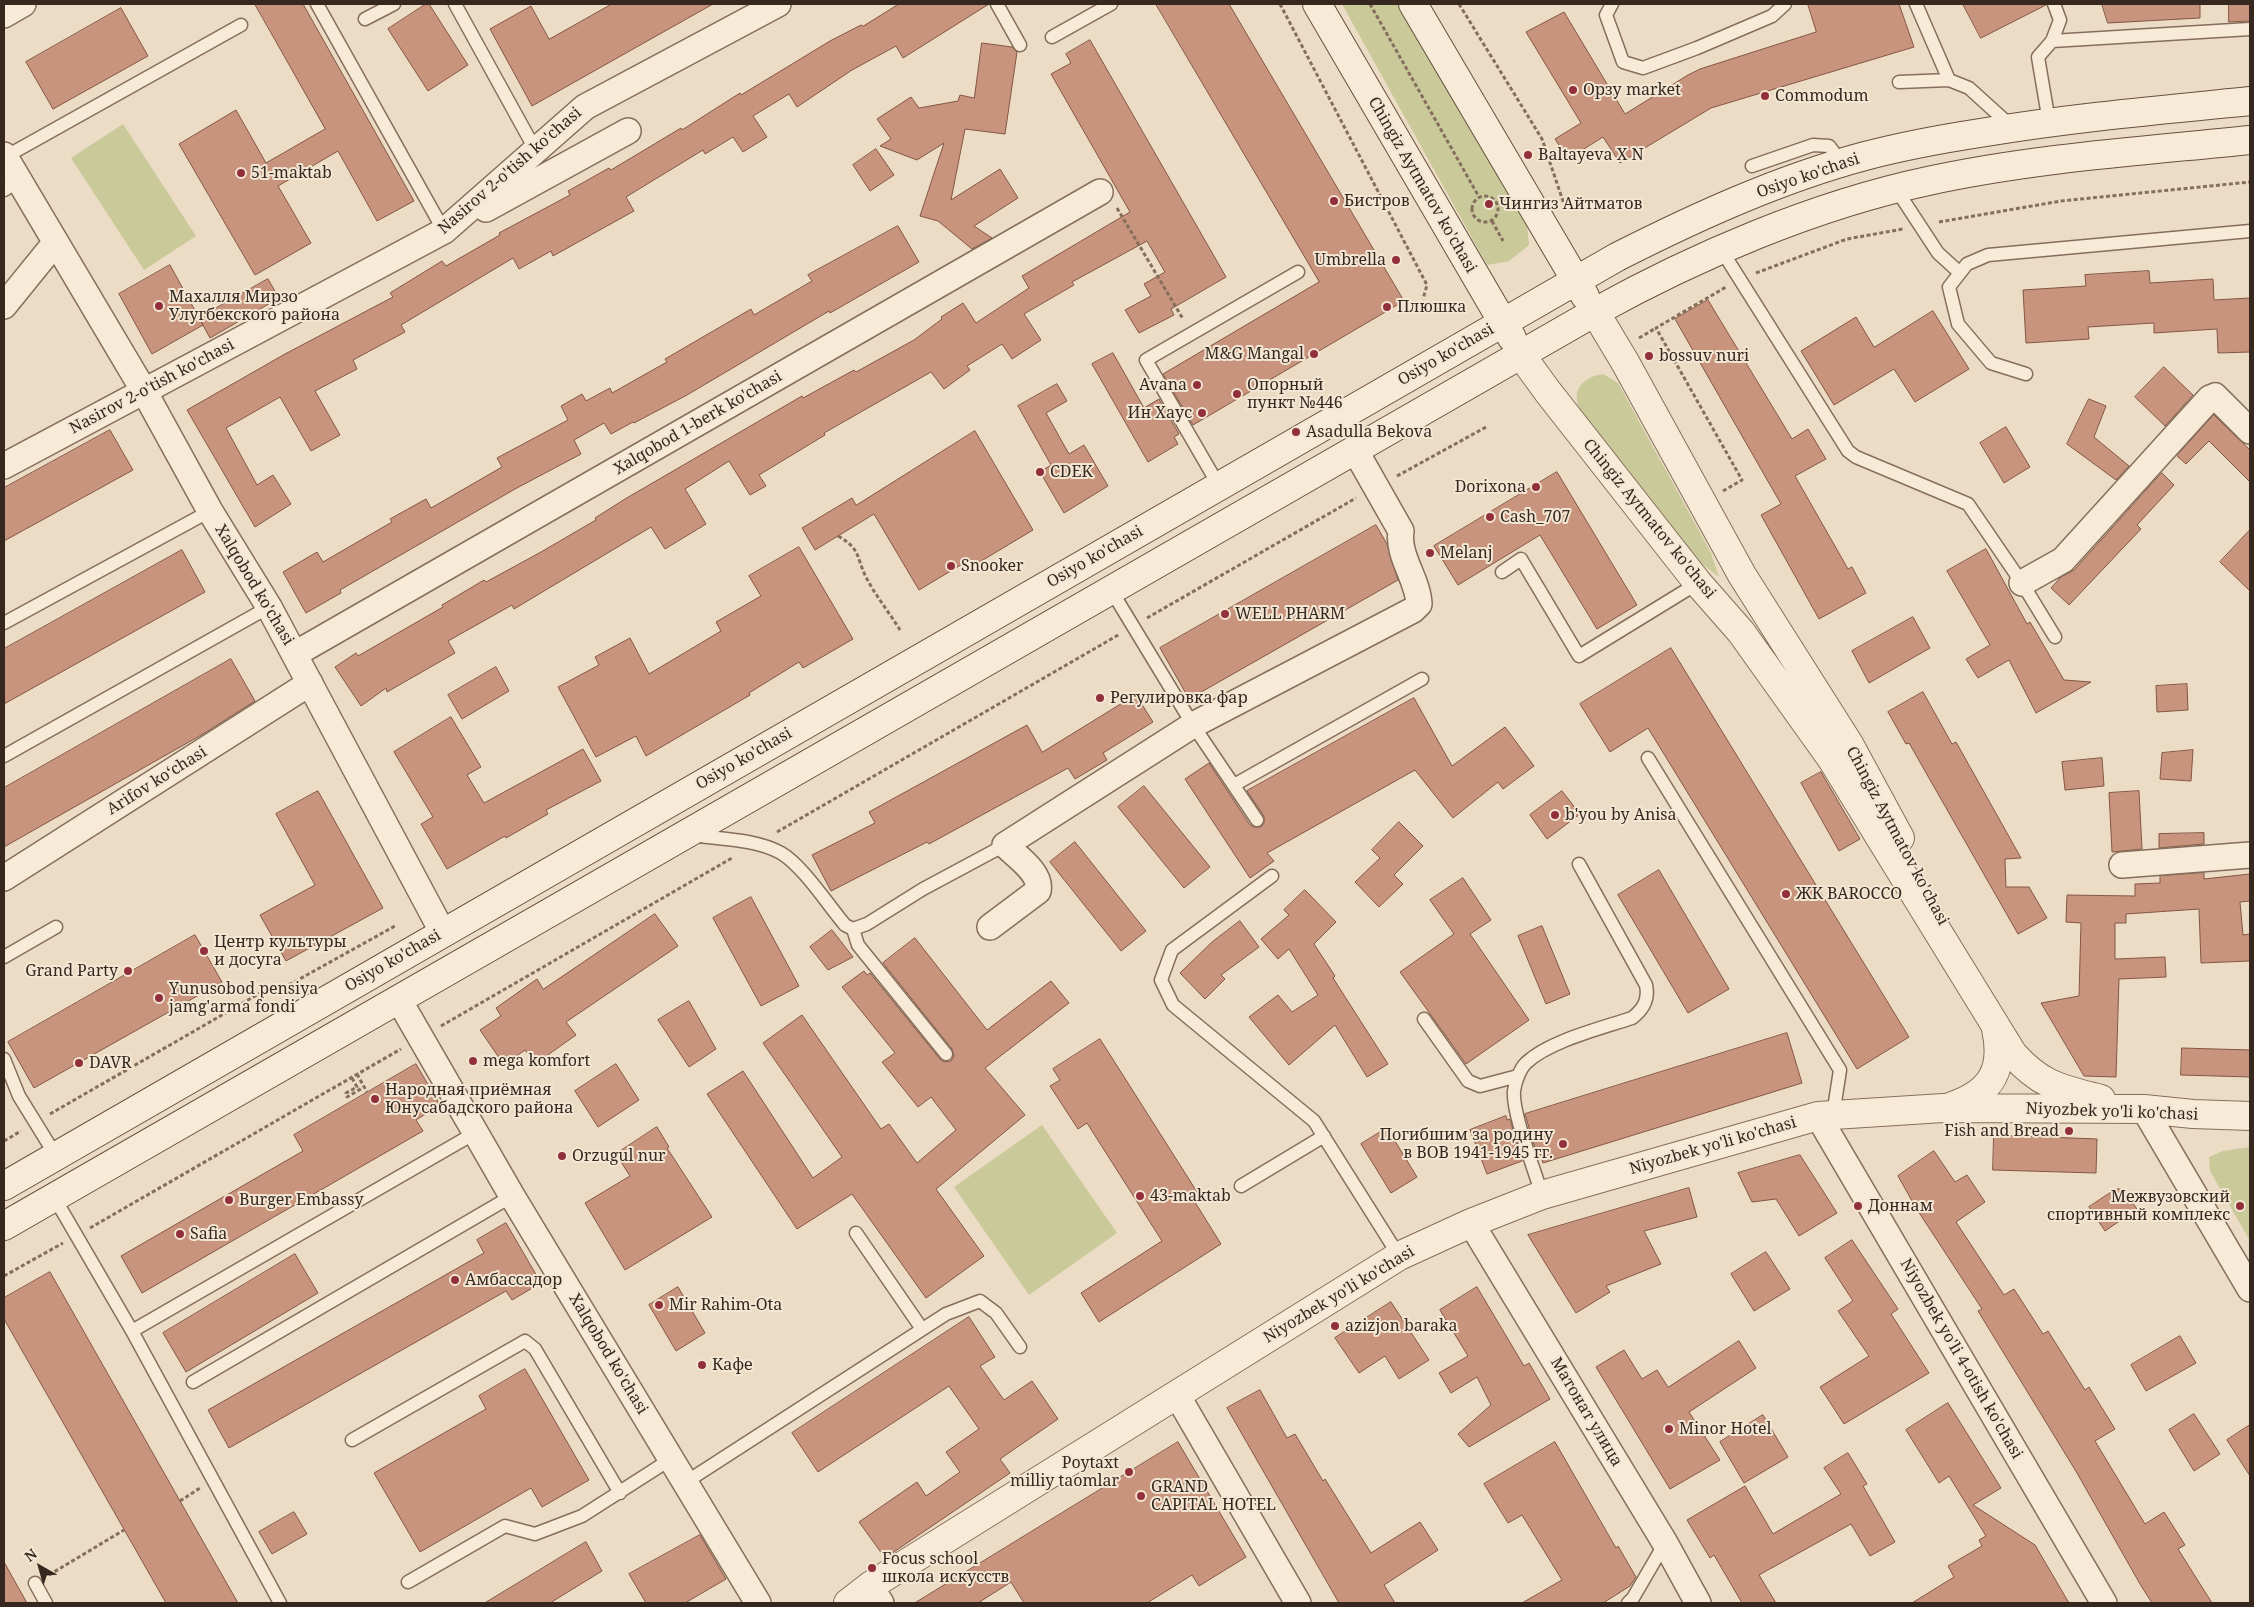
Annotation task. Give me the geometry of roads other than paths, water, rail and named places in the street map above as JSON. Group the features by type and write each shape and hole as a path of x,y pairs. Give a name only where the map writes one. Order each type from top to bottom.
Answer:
{"main road":[{"name":"Chingiz Aytmatov ko'chasi","path":"1317,4 1521,355 1704,590 1741,632 1831,758 1995,1026 2021,1062 2055,1087 2144,1109"},
{"name":"Chingiz Aytmatov ko'chasi","path":"1417,5 1595,312 1742,575 1849,744 1995,1026"},
{"name":"Osiyo ko'chasi","path":"4,1186 1576,280 1666,232 1763,190 1842,163 1918,143 2049,122 2250,101"},
{"path":"4,1226 1595,312 1664,276 1722,250 1830,208 1896,188 2028,163 2250,140"},
{"path":"1704,590 1722,600 1734,599 1741,589 1742,575"},
{"name":"Niyozbek yo'li ko'chasi","path":"1943,1108 1972,1098 1990,1082 1999,1058 1995,1026"},
{"name":"Niyozbek yo'li ko'chasi","path":"848,1603 876,1595 1177,1395 1399,1256 1471,1223 1542,1195 1826,1115 1943,1108 2144,1109 2193,1114 2250,1116"}],"street":[{"path":"4,15 23,4"},
{"name":"Nasirov 2-o'tish ko'chasi","path":"4,466 444,231 589,104 778,4"},
{"path":"444,231 628,132"},
{"name":"Xalqobod ko'chasi","path":"4,156 11,185 54,243 144,390 210,511 269,607 443,933"},
{"name":"Xalqobod 1-berk ko'chasi","path":"295,654 1100,192"},
{"path":"4,306 54,243"},
{"path":"2022,583 2063,560 2210,398 2214,396 2219,400 2250,431"},
{"path":"990,927 1038,891 1040,884 1036,876 1005,845 1193,725 1413,610 1419,604 1419,592 1399,542 1401,531 1356,450"},
{"name":"Arifov ko‘chasi","path":"4,878 310,683"},
{"path":"2122,865 2250,855"},
{"name":"Xalqobod ko'chasi","path":"398,1000 512,1196 758,1603"},
{"path":"2144,1109 2250,1289"},
{"name":"Niyozbek yo'li 4-otish ko'chasi","path":"1826,1115 2104,1603"},
{"name":"Матонат улица","path":"1471,1223 1665,1543 1698,1603"},
{"path":"1177,1395 1298,1603"}],"lane":[{"path":"317,4 444,231"},
{"path":"365,20 394,4"},
{"path":"455,4 536,151"},
{"path":"997,4 1020,45"},
{"path":"1052,37 1111,4"},
{"path":"1612,4 1606,15 1623,62 1643,68 1697,48 1772,16 1785,4"},
{"path":"1916,4 1949,80"},
{"path":"2049,122 2038,57 2052,41 2060,20 2054,4"},
{"path":"4,156 242,25"},
{"path":"2052,41 2250,29"},
{"path":"1899,82 1949,80 1969,88 2013,128"},
{"path":"1752,166 1813,145 1829,146 1842,163"},
{"path":"1896,188 1938,253 1960,273"},
{"path":"2026,374 1991,363 1958,324 1948,287 1967,264 1988,255 2250,231"},
{"path":"1722,250 1848,451 1856,457 1968,504 2022,583 2055,637"},
{"path":"1219,486 1146,360 1298,272"},
{"path":"4,623 210,511"},
{"path":"1502,572 1521,559 1579,656 1704,590"},
{"path":"1111,590 1193,725 1257,820"},
{"path":"4,756 269,607"},
{"path":"1234,785 1422,678"},
{"path":"1648,758 1840,1070 1826,1115"},
{"path":"686,835 756,844 780,853 794,862 845,925 852,929 858,945 946,1054"},
{"path":"852,929 867,924 923,889 1005,845"},
{"path":"1542,1195 1517,1111 1514,1091 1518,1076 1525,1064 1551,1047 1632,1018 1640,1012 1648,994 1646,985 1579,864"},
{"path":"1272,876 1172,950 1161,980 1173,1005 1314,1121 1399,1256"},
{"path":"4,957 56,927"},
{"path":"1424,1019 1468,1081 1480,1086 1518,1076"},
{"path":"4,1059 19,1096 56,1156"},
{"path":"132,1331 475,1132"},
{"path":"1241,1186 1324,1136"},
{"path":"193,1382 512,1196"},
{"path":"54,1197 132,1331 280,1603"},
{"path":"856,1232 922,1329"},
{"path":"686,1482 946,1314 980,1301 996,1313 1020,1347"},
{"path":"352,1440 525,1341 535,1348 620,1493"},
{"path":"408,1582 505,1526 535,1534 582,1516 671,1459"},
{"path":"1628,1603 1633,1598 1665,1543"},
{"path":"35,1583 46,1603"}],"place":[{"name":"Орзу market","path":"1573,90"},
{"name":"Commodum","path":"1765,96"},
{"name":"Baltayeva X N","path":"1528,155"},
{"name":"51-maktab","path":"241,173"},
{"name":"Бистров","path":"1334,201"},
{"name":"Чингиз Айтматов","path":"1489,204"},
{"name":"Umbrella","path":"1396,260"},
{"name":"Махалля Мирзо Улугбекского района","path":"159,306"},
{"name":"Плюшка","path":"1387,307"},
{"name":"M&G Mangal","path":"1314,354"},
{"name":"bossuv nuri","path":"1649,356"},
{"name":"Avana","path":"1197,385"},
{"name":"Опорный пункт №446","path":"1237,394"},
{"name":"Ин Хаус","path":"1202,413"},
{"name":"Asadulla Bekova","path":"1296,432"},
{"name":"CDEK","path":"1040,472"},
{"name":"Dorixona","path":"1536,487"},
{"name":"Cash_707","path":"1490,517"},
{"name":"Melanj","path":"1430,553"},
{"name":"Snooker","path":"951,566"},
{"name":"WELL PHARM","path":"1225,614"},
{"name":"Регулировка фар","path":"1100,698"},
{"name":"b'you by Anisa","path":"1555,815"},
{"name":"ЖК BAROCCO","path":"1786,894"},
{"name":"Центр культуры и досуга","path":"204,951"},
{"name":"Grand Party","path":"128,971"},
{"name":"Yunusobod pensiya jamg'arma fondi","path":"159,998"},
{"name":"mega komfort","path":"473,1061"},
{"name":"DAVR","path":"79,1063"},
{"name":"Народная приёмная Юнусабадского района","path":"375,1099"},
{"name":"Fish and Bread","path":"2069,1131"},
{"name":"Погибшим за родину в ВОВ 1941-1945 гг.","path":"1563,1144"},
{"name":"Orzugul nur","path":"562,1156"},
{"name":"43-maktab","path":"1140,1196"},
{"name":"Burger Embassy","path":"229,1200"},
{"name":"Доннам","path":"1858,1206"},
{"name":"Межвузовский спортивный комплекс","path":"2240,1206"},
{"name":"Safia","path":"180,1234"},
{"name":"Амбассадор","path":"455,1280"},
{"name":"Mir Rahim-Ota","path":"659,1305"},
{"name":"azizjon baraka","path":"1335,1326"},
{"name":"Кафе","path":"702,1365"},
{"name":"Minor Hotel","path":"1669,1429"},
{"name":"Poytaxt milliy taomlar","path":"1129,1472"},
{"name":"GRAND CAPITAL HOTEL","path":"1141,1496"},
{"name":"Focus school школа искусств","path":"872,1568"}]}
